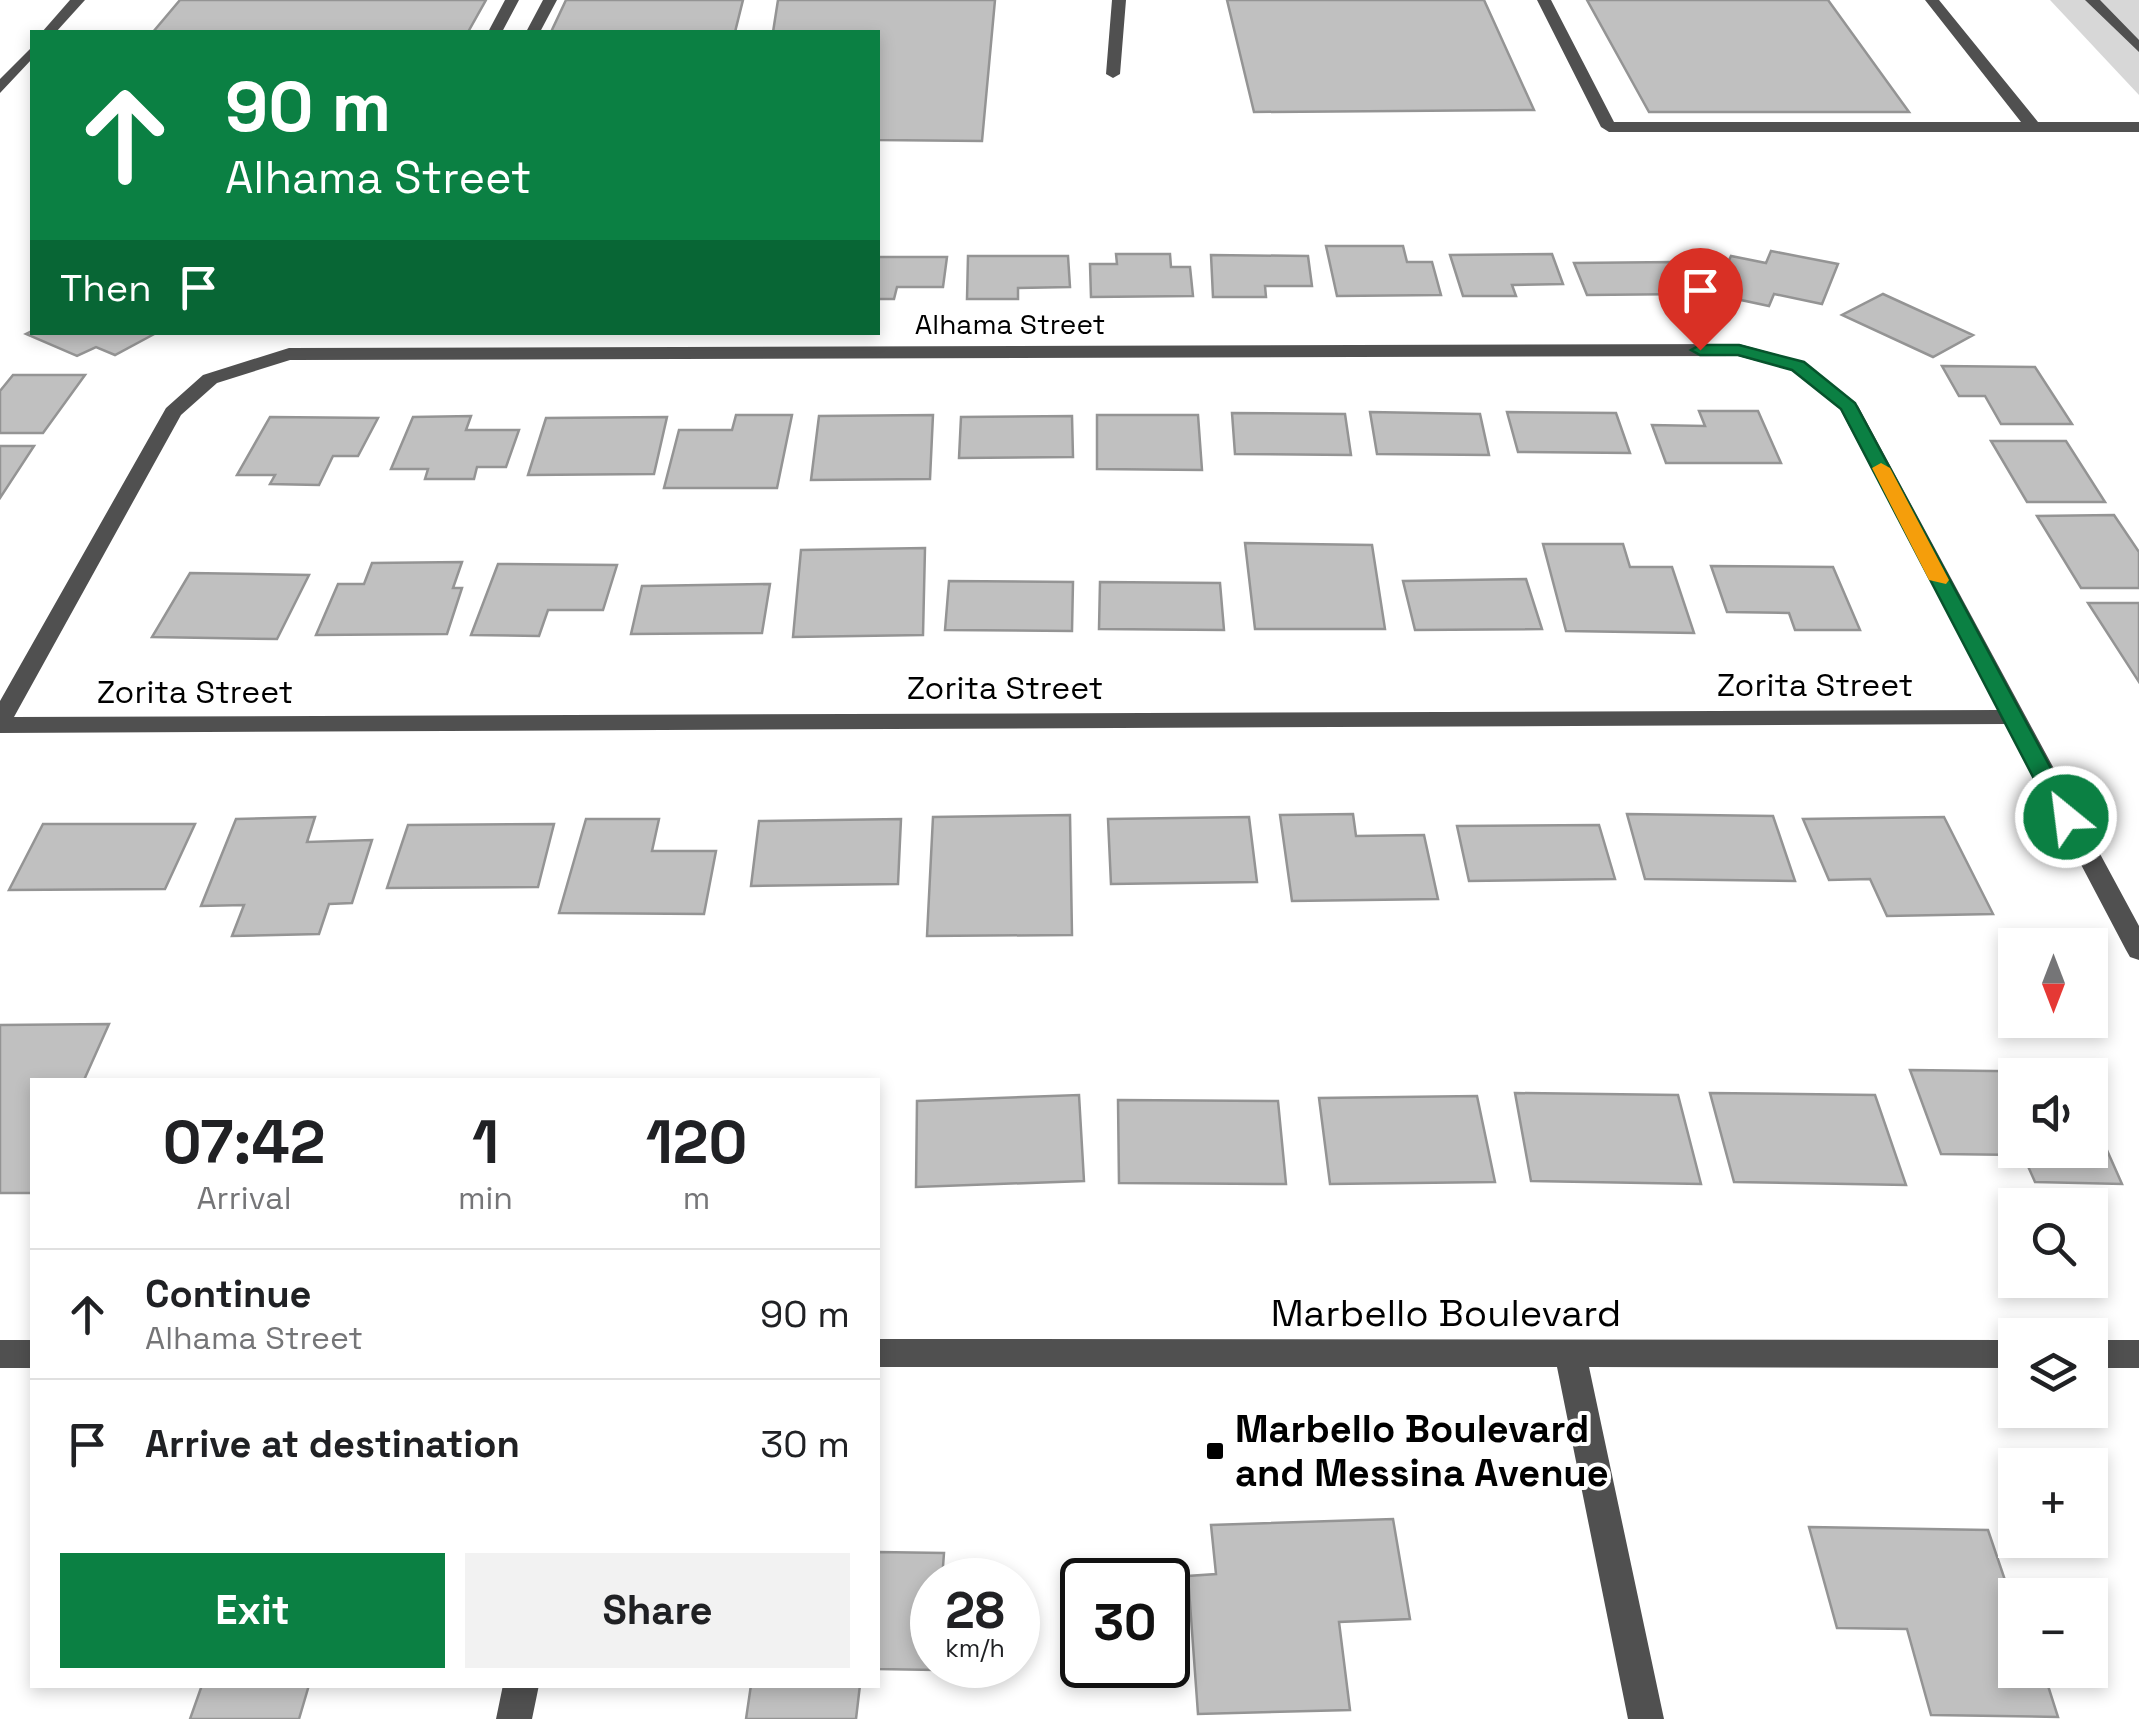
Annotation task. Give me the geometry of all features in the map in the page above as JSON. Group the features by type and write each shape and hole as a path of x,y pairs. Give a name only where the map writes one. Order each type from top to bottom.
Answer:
{"street":[{"path":"51,30 78,0"},
{"path":"497,30 512,0"},
{"path":"534,30 550,0"},
{"path":"1112,74 1119,0"},
{"path":"1544,0 1609,128 2139,127"},
{"path":"1932,0 2034,128"},
{"path":"2092,0 2139,48"},
{"path":"0,88 30,53"},
{"name":"Alhama Street","path":"0,723 173,412 210,380 290,354 1739,350 1798,366 1848,406 2010,716"},
{"path":"2010,716 2139,950"},
{"name":"Zorita Street","path":"0,723 2010,716"},
{"name":"Marbello Boulevard","path":"880,1353 1998,1354"},
{"path":"0,1354 30,1354"},
{"path":"1570,1354 1646,1719"},
{"path":"2108,1354 2139,1354"},
{"path":"514,1719 520,1688"}],"shaded area":[{"path":"2050,0 2139,0 2139,95"}],"building":[{"path":"180,0 486,0 469,30 155,30"},
{"path":"566,0 743,0 736,30 552,30"},
{"path":"778,0 995,0 982,141 880,140 880,30 773,30"},
{"path":"1227,0 1484,0 1534,110 1254,112"},
{"path":"1587,0 1828,0 1909,112 1649,112"},
{"path":"1326,246 1403,246 1407,262 1432,262 1441,295 1337,296"},
{"path":"1771,251 1838,264 1822,304 1774,294 1769,306 1713,294 1731,256 1766,263"},
{"path":"1116,254 1170,254 1171,267 1190,267 1193,296 1091,297 1090,264 1117,264"},
{"path":"1552,254 1563,284 1512,285 1516,296 1463,296 1450,255"},
{"path":"1211,255 1308,256 1312,286 1265,286 1266,297 1213,297"},
{"path":"968,256 1068,256 1070,287 1018,288 1018,299 967,299"},
{"path":"880,257 947,257 943,287 897,287 894,299 880,299"},
{"path":"1674,262 1690,294 1587,295 1574,263"},
{"path":"1883,294 1973,335 1933,357 1842,315"},
{"path":"26,334 152,335 115,355 96,347 77,356"},
{"path":"1942,366 2035,367 2072,424 2001,424 1985,396 1959,396"},
{"path":"13,375 85,375 43,433 0,433 0,391"},
{"path":"1699,411 1758,411 1781,463 1666,463 1652,425 1705,426"},
{"path":"1370,412 1480,414 1489,455 1377,454"},
{"path":"1507,412 1616,413 1630,453 1518,452"},
{"path":"1232,413 1345,414 1351,455 1235,454"},
{"path":"736,415 792,415 777,488 664,488 679,430 732,430"},
{"path":"933,415 930,479 811,480 819,416"},
{"path":"1097,415 1198,415 1202,470 1097,469"},
{"path":"471,416 466,430 519,430 506,467 477,467 474,479 425,479 428,469 391,469 413,417"},
{"path":"1072,416 1073,457 959,458 961,417"},
{"path":"270,417 378,418 358,456 333,456 319,485 270,484 275,475 237,475"},
{"path":"667,417 654,474 528,475 546,418"},
{"path":"1991,441 2066,441 2105,502 2027,502"},
{"path":"0,446 34,446 0,498"},
{"path":"2114,515 2139,552 2139,588 2081,588 2037,516"},
{"path":"1245,543 1372,545 1385,629 1255,629"},
{"path":"1543,544 1623,544 1630,567 1672,567 1694,633 1566,631"},
{"path":"925,548 923,635 793,637 801,550"},
{"path":"462,562 453,588 462,588 447,634 316,635 338,584 364,584 372,563"},
{"path":"498,564 617,565 603,610 548,610 539,636 471,635"},
{"path":"1711,566 1833,567 1860,630 1795,630 1789,613 1727,612"},
{"path":"190,573 309,575 277,639 152,637"},
{"path":"1526,579 1542,629 1415,630 1403,581"},
{"path":"949,581 1073,582 1072,631 945,630"},
{"path":"1100,582 1220,583 1224,630 1099,629"},
{"path":"770,584 762,633 631,634 642,586"},
{"path":"2088,603 2139,603 2139,682"},
{"path":"1353,814 1356,836 1424,835 1438,899 1292,901 1280,815"},
{"path":"1627,814 1773,816 1795,881 1645,879"},
{"path":"1070,815 1072,935 927,936 933,817"},
{"path":"315,817 307,842 372,840 352,903 329,904 319,934 232,936 244,905 201,906 236,819"},
{"path":"1249,817 1257,882 1111,884 1108,819"},
{"path":"1944,817 1993,914 1887,916 1870,879 1829,880 1803,819"},
{"path":"586,819 659,819 652,851 716,851 704,914 559,913"},
{"path":"901,819 898,884 751,886 759,821"},
{"path":"43,824 195,824 165,889 9,890"},
{"path":"554,824 538,887 387,888 408,825"},
{"path":"1599,825 1615,879 1469,881 1457,826"},
{"path":"109,1024 85,1078 30,1078 30,1193 0,1193 0,1025"},
{"path":"1910,1070 1998,1071 1998,1155 1941,1154"},
{"path":"1515,1093 1678,1095 1701,1184 1531,1181"},
{"path":"1710,1093 1875,1095 1906,1185 1734,1182"},
{"path":"1079,1095 1084,1181 916,1187 917,1101"},
{"path":"1477,1096 1495,1182 1330,1184 1319,1098"},
{"path":"1118,1100 1278,1101 1286,1184 1119,1183"},
{"path":"2108,1152 2122,1184 2035,1182 2029,1168 2108,1168"},
{"path":"1393,1519 1410,1619 1339,1622 1350,1710 1198,1714 1190,1576 1216,1574 1211,1525"},
{"path":"1809,1527 1988,1530 2004,1578 1998,1578 1998,1688 2049,1688 2058,1717 1931,1715 1907,1629 1837,1628"},
{"path":"880,1552 944,1553 944,1558 910,1558 910,1670 880,1669"},
{"path":"201,1688 308,1688 299,1719 190,1719"},
{"path":"751,1688 860,1688 856,1719 746,1719"}],"slow traffic":[{"path":"1881,468 1939,580"}],"place":[{"name":"Marbello Boulevard and Messina Avenue","path":"1215,1451"}],"route":[{"path":"1700,350 1739,350 1798,366 1848,406 2066,817"}]}
